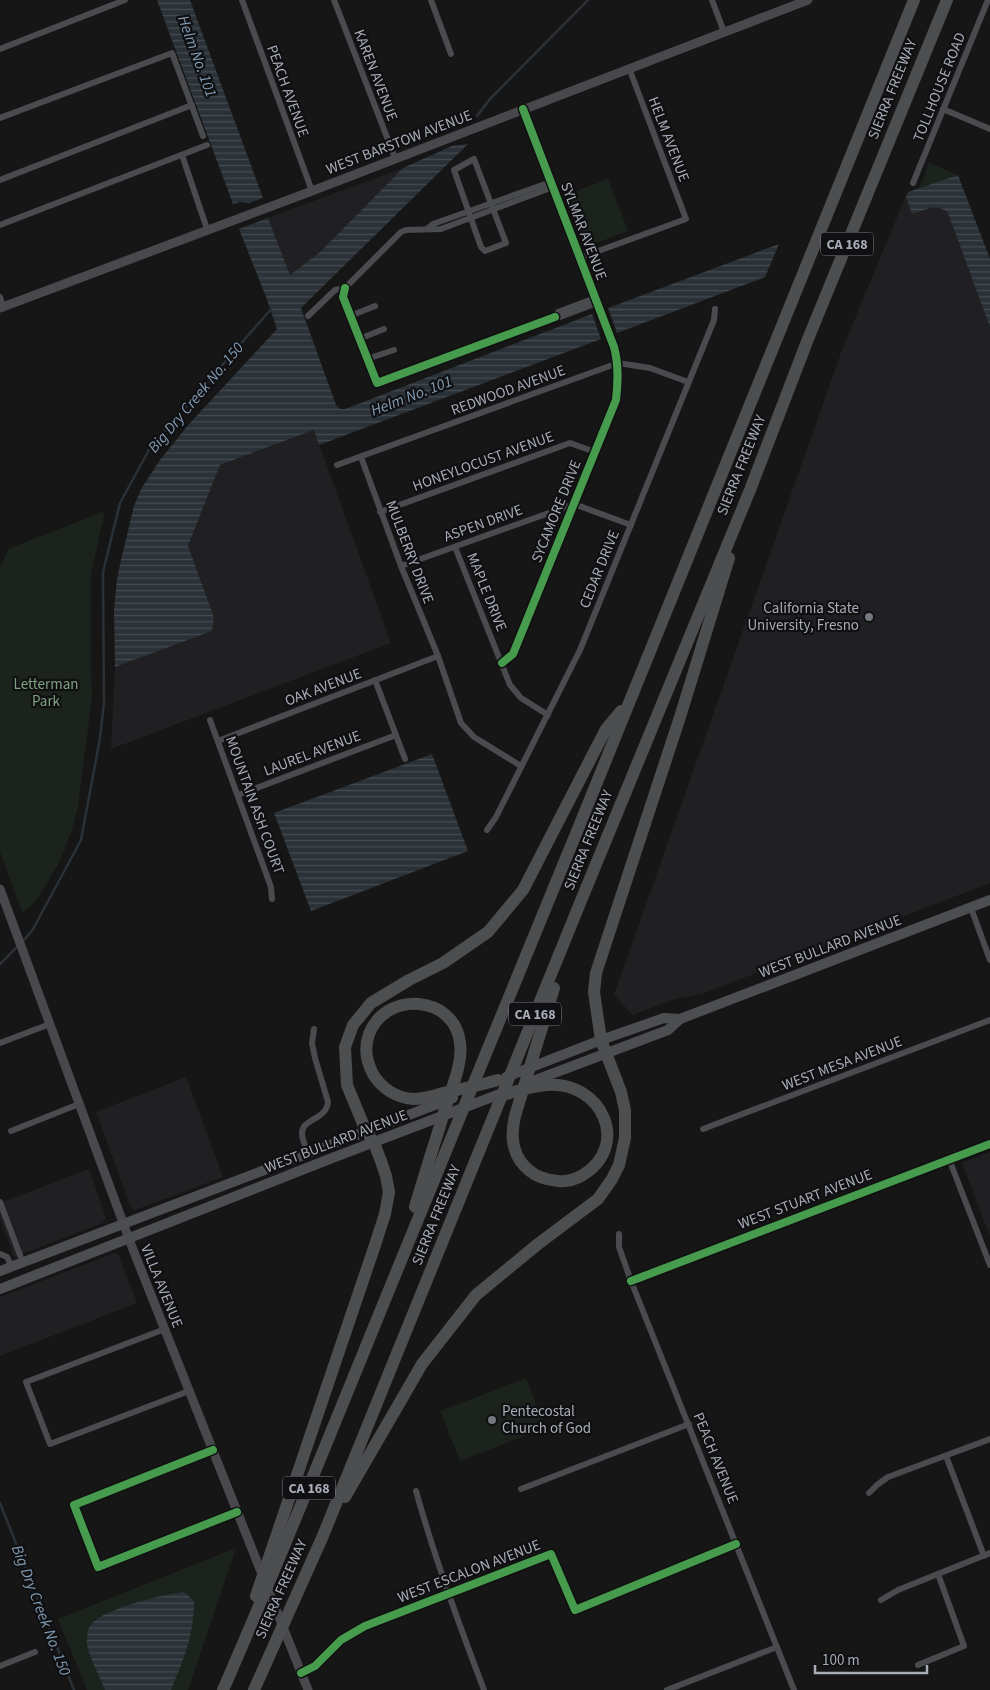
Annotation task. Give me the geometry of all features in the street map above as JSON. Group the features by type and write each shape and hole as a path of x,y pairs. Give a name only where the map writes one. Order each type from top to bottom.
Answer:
{"highway":[{"name":"SIERRA FREEWAY","path":"224,1688 316,1472 391,1283 914,0"},
{"name":"SIERRA FREEWAY","path":"254,1690 322,1538 750,490 808,339 947,0"},
{"path":"322,1538 422,1364 476,1295 538,1244 590,1206 612,1178 623,1152 626,1124 621,1092 601,1040 594,992 596,973 680,717 750,490"},
{"path":"224,1688 385,1214 389,1192 386,1176 374,1143 366,1131 347,1085 345,1047 353,1025 371,1003 409,980 443,964 488,932 523,890 606,729 629,702"},
{"path":"494,1097 547,1080 579,1090 589,1096 602,1113 606,1124 606,1145 602,1155 589,1171 571,1180 562,1182 551,1181 534,1175 526,1169 516,1153 512,1141 512,1130 578,908"},
{"path":"391,1283 455,1079 461,1044 453,1024 441,1012 424,1005 406,1004 389,1010 375,1022 366,1048 372,1072 384,1088 403,1097 422,1104 498,1080"}],"main road":[{"name":"WEST BARSTOW AVENUE","path":"2,307 808,0"},
{"name":"VILLA AVENUE","path":"0,889 124,1225 308,1690"},
{"name":"WEST BULLARD AVENUE","path":"547,1080 606,1053 668,1030 680,1019 990,900"},
{"name":"WEST BULLARD AVENUE","path":"498,1080 664,1018 680,1019"},
{"name":"WEST BULLARD AVENUE","path":"0,1288 494,1097"},
{"name":"WEST BULLARD AVENUE","path":"0,1271 23,1264 366,1131 422,1104"},
{"path":"246,1192 281,1170 304,1161 308,1152"}],"street":[{"path":"0,50 125,0"},
{"name":"PEACH AVENUE","path":"242,0 312,190"},
{"name":"KAREN AVENUE","path":"334,0 395,158"},
{"path":"431,0 451,54"},
{"path":"712,0 724,32"},
{"name":"TOLLHOUSE ROAD","path":"913,183 988,2"},
{"path":"0,118 172,53 204,136"},
{"name":"HELM AVENUE","path":"579,258 686,219 629,68"},
{"path":"0,180 192,106"},
{"name":"SYLMAR AVENUE","path":"524,108 614,347 618,363"},
{"path":"943,109 990,129"},
{"path":"0,225 207,145"},
{"path":"182,155 207,229"},
{"path":"474,159 492,207 506,243 485,251 454,170 474,159"},
{"path":"552,185 470,215 441,229 434,230 428,228 401,232 345,288 343,297 350,316 377,383 555,317 560,317 596,300"},
{"path":"308,316 335,290 345,288"},
{"path":"0,297 2,307"},
{"path":"350,316 375,306"},
{"name":"CEDAR DRIVE","path":"487,830 496,817 580,650 714,320 715,309"},
{"path":"360,339 384,329"},
{"path":"368,359 394,350"},
{"name":"REDWOOD AVENUE","path":"337,465 618,363 650,368 688,382"},
{"name":"SYCAMORE DRIVE","path":"502,663 513,654 616,400 618,363"},
{"name":"HONEYLOCUST AVENUE","path":"380,512 570,443 595,452"},
{"name":"MULBERRY DRIVE","path":"360,456 401,566 438,656 461,723 474,737 521,766"},
{"path":"574,504 630,525"},
{"name":"ASPEN DRIVE","path":"401,566 574,504"},
{"name":"MAPLE DRIVE","path":"455,547 510,685 521,698 548,714"},
{"name":"OAK AVENUE","path":"218,741 438,656"},
{"path":"375,680 405,759"},
{"name":"MOUNTAIN ASH COURT","path":"210,720 271,887 272,899"},
{"name":"LAUREL AVENUE","path":"238,795 396,735"},
{"path":"970,908 990,960"},
{"name":"WEST MESA AVENUE","path":"703,1129 990,1020"},
{"path":"0,1043 50,1024"},
{"path":"308,1152 302,1136 302,1128 308,1122 322,1115 328,1102 312,1044 314,1030"},
{"path":"11,1130 79,1104"},
{"name":"WEST STUART AVENUE","path":"631,1281 990,1144"},
{"path":"949,1159 990,1265"},
{"path":"0,1202 23,1264"},
{"name":"PEACH AVENUE","path":"619,1234 619,1246 631,1281 794,1690"},
{"path":"0,1254 7,1257 12,1267"},
{"path":"165,1329 26,1382 50,1444 190,1391"},
{"path":"521,1489 689,1424"},
{"path":"869,1494 877,1485 888,1478 990,1440"},
{"path":"213,1450 74,1505 98,1567 238,1512"},
{"path":"881,1600 898,1590 987,1554 946,1456"},
{"path":"416,1491 448,1593 484,1690"},
{"name":"WEST ESCALON AVENUE","path":"300,1672 315,1666 350,1633 551,1554 575,1610 736,1544"},
{"path":"918,1665 964,1646 938,1574"},
{"path":"667,1690 777,1647"},
{"path":"0,1666 35,1652"}],"shaded area":[{"path":"403,168 320,252 290,275 268,218"},
{"name":"California State University, Fresno","path":"956,177 990,262 990,883 702,994 675,999 633,1015 614,995 842,350 907,193"},
{"path":"314,430 391,643 111,749 115,667 212,631 214,617 188,546 220,465"},
{"path":"186,1077 223,1177 135,1210 131,1208 96,1112"},
{"path":"990,1152 990,1236 962,1163"},
{"path":"89,1169 106,1218 103,1223 14,1257 0,1218 0,1203"},
{"path":"115,1253 118,1254 137,1303 0,1356 0,1297"}],"green space":[{"path":"929,163 958,175 919,188"},
{"path":"608,179 628,231 585,246 566,195"},
{"name":"Letterman Park","path":"105,511 91,574 92,697 78,806 72,830 59,863 37,899 29,908 22,912 0,852 0,569 8,549"},
{"name":"Pentecostal Church of God","path":"526,1378 545,1428 460,1461 440,1411"},
{"path":"236,1548 188,1690 87,1690 58,1619"}],"water":[{"name":"Helm No. 101","path":"157,0 190,0 263,198 249,203 240,202 233,204"},
{"name":"Helm No. 101","path":"468,144 301,308 336,405 340,409 345,409 592,314 601,339 319,445 314,430 220,465 188,546 214,617 212,631 115,667 114,609 117,579 134,506 141,489 160,460 189,424 277,329 239,229 268,218 290,275 320,252 403,168 452,146"},
{"path":"958,175 990,259 990,327 948,213 935,207 912,214 906,197 908,192"},
{"path":"779,244 765,277 617,333 608,308"},
{"path":"432,754 468,851 311,911 274,813"},
{"path":"184,1592 194,1601 194,1614 184,1657 171,1690 105,1690 92,1659 87,1641 89,1628 94,1621 117,1609 132,1604"}],"waterway":[{"name":"Big Dry Creek No. 150","path":"477,116 490,99 588,0"},
{"name":"Big Dry Creek No. 150","path":"22,942 32,931 81,840 100,738 104,703 103,572 120,503 150,448 272,308"},
{"name":"Big Dry Creek No. 150","path":"0,964 18,946"},
{"name":"Big Dry Creek No. 150","path":"0,1503 74,1690"}],"cycle path":[{"path":"502,663 513,654 616,400 618,380 614,347 523,109"},
{"path":"345,288 343,297 377,383 555,317"},
{"path":"631,1281 990,1144"},
{"path":"213,1450 74,1505 98,1567 237,1512"},
{"path":"301,1673 315,1666 341,1640 365,1626 551,1554 575,1610 736,1544"}],"place":[{"name":"California State University, Fresno","path":"869,617"},
{"name":"Pentecostal Church of God","path":"492,1420"}]}
